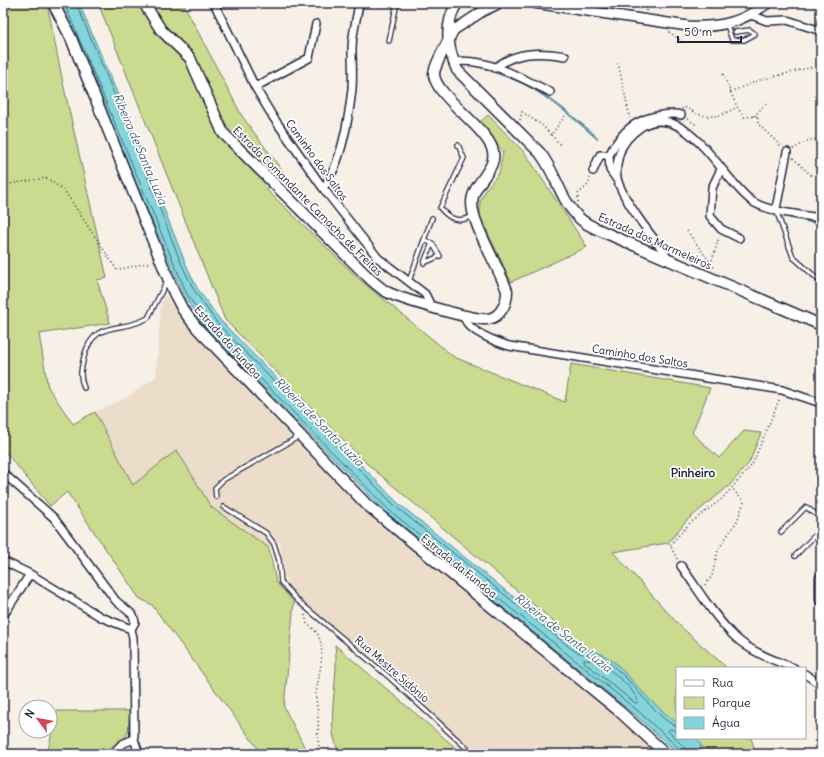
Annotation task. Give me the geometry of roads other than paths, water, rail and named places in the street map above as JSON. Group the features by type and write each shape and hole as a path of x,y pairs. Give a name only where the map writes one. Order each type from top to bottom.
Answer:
{"main road":[{"name":"Estrada da Fundoa","path":"53,3 71,38 168,279 183,310 197,328 367,505 619,711 666,754"},
{"name":"Estrada Comandante Camacho de Freitas","path":"144,3 161,30 190,58 223,133 377,285 388,293 464,316 490,319 502,310 507,299 503,280 474,216 472,200 474,191 489,170 494,153 489,141 444,93 435,80 434,74 437,62 448,41"},
{"name":"Estrada dos Marmeleiros","path":"457,3 449,22 448,41 450,56 462,76 540,153 546,161 567,203 578,216 592,227 821,325"},
{"path":"821,578 821,600"}],"street":[{"name":"Caminho dos Saltos","path":"214,3 255,87 273,117 323,188 378,258 424,294 431,306"},
{"path":"323,188 334,170 350,107 352,88 352,48 359,3"},
{"path":"448,41 454,30 483,11 500,3"},
{"path":"534,3 688,26 705,27 726,24 751,15 768,3"},
{"path":"751,15 766,21 787,20 821,31"},
{"path":"255,87 309,58 316,24"},
{"path":"495,68 505,60 528,54 565,56"},
{"path":"454,62 476,61 510,73 550,92"},
{"path":"667,260 665,253 636,213 618,180 610,170 609,155 618,138 632,126 645,118 680,114"},
{"path":"618,180 616,165 620,151 626,140 644,125 659,121 668,122 680,126 696,138 731,182 754,202 776,209 821,218"},
{"path":"776,209 787,152"},
{"path":"592,171 600,155 609,155"},
{"path":"721,169 712,188 709,211 713,221 721,229 739,238"},
{"name":"Caminho dos Saltos","path":"464,316 466,322 486,337 509,346 782,390 821,403"},
{"path":"3,473 54,518 116,601 133,615 135,622 131,629 133,638 134,739 139,754"},
{"path":"3,561 30,574 101,617 131,629"},
{"path":"681,566 735,637 764,656 792,667"},
{"path":"3,616 6,605 30,574"},
{"path":"806,675 821,684"},
{"path":"112,754 122,744 134,739"}],"lane":[{"path":"389,41 397,3"},
{"path":"726,24 732,40 744,40 756,34 750,30 735,32"},
{"path":"458,145 464,158 440,208 449,218 457,221 466,220 474,216"},
{"path":"776,209 793,257 821,282"},
{"path":"408,282 432,218"},
{"path":"424,240 432,243 440,256 424,263 432,243"},
{"path":"84,388 80,375 87,347 91,340 100,332 148,318 168,279"},
{"path":"216,497 215,488 223,480 300,436"},
{"name":"Rua Mestre Sidónio","path":"224,507 266,533 274,544 279,560 281,582 298,601 390,678 473,754"},
{"path":"781,532 806,507 821,518"},
{"path":"795,556 821,529"}],"water":[{"name":"Ribeira de Santa Luzia","path":"60,3 79,3 129,121 185,262 197,288 220,320 398,503 575,647 602,654 617,664 650,700 676,722 676,739 697,739 703,754 679,754 635,715 387,513 204,326 184,296"}],"waterway":[{"path":"482,66 493,72 522,82 546,97 597,138"},
{"path":"784,216 821,224"}],"district":[{"name":"Pinheiro","path":"693,473"}]}
